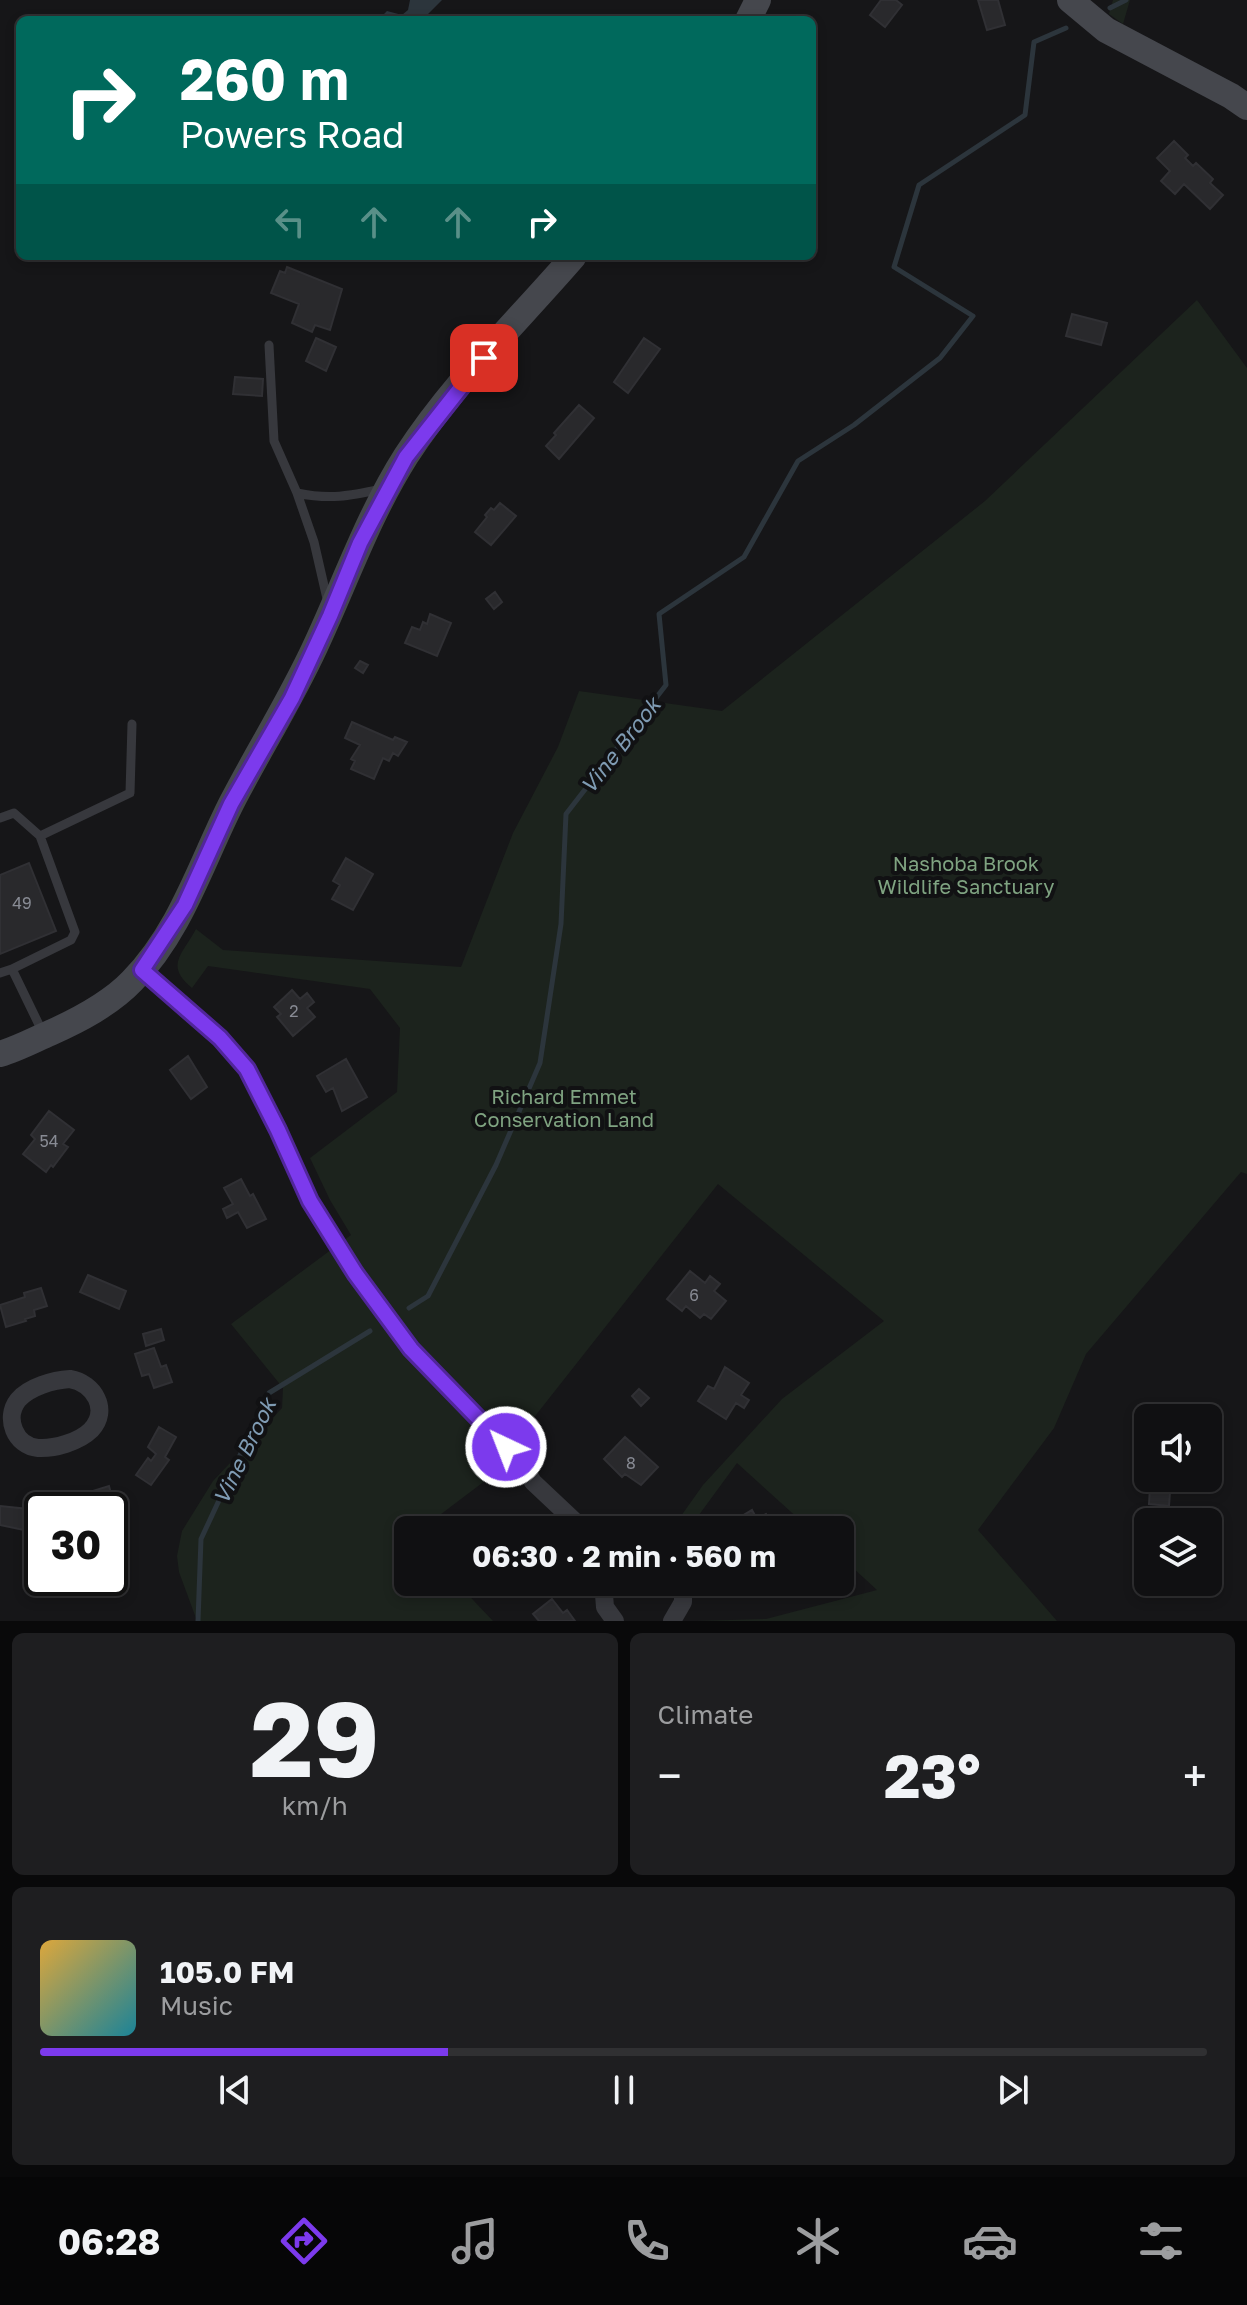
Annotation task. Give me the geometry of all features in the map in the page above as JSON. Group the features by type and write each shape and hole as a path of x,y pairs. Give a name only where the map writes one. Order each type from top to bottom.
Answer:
{"main road":[{"path":"1070,0 1106,30 1242,96"},
{"path":"0,1054 75,1022 116,995 142,970 185,905 231,804 292,698 360,543 406,457 446,404 571,260"}],"street":[{"path":"142,970 220,1038 247,1069 310,1201 355,1273 411,1349 513,1454 533,1482 569,1516"},
{"path":"70,1379 82,1382 92,1390 98,1401 97,1419 91,1430 61,1444 34,1448 6,1431 18,1401 27,1393 49,1384 70,1379"},
{"path":"604,1596 605,1607 615,1621"},
{"path":"672,1621 683,1602 683,1596"}],"lane":[{"path":"269,345 274,441 314,542 330,616"},
{"path":"297,493 321,498 345,498 389,488"},
{"path":"40,836 130,793 132,724"},
{"path":"0,818 14,813 40,836 75,932 71,940 0,973"},
{"path":"12,969 44,1036"}],"green space":[{"path":"1113,0 1130,0 1123,24 1109,14"},
{"name":"Nashoba Brook Wildlife Sanctuary","path":"1197,300 1247,368 1247,1174 1241,1172 1086,1354 1054,1428 978,1530 1057,1621 694,1621 766,1619 877,1590 854,1569 854,1516 796,1516 737,1463 698,1516 681,1516 703,1485 782,1399 884,1321 718,1184 521,1434 502,1468 439,1516 394,1516 394,1596 469,1596 493,1621 197,1621 179,1572 177,1556 182,1531 213,1481 282,1408 283,1388 231,1324 351,1235 310,1158 397,1092 400,1028 370,989 208,966 192,988 179,973 178,966 196,929 223,950 461,967 513,833 558,747 579,691 722,711 985,501"}],"shaded area":[{"path":"410,0 442,0 428,16 382,16 387,11 402,15 408,10"}],"building":[{"path":"881,0 896,0 902,5 885,27 870,15"},
{"path":"978,0 998,0 1005,25 987,30"},
{"path":"1174,141 1188,155 1185,158 1193,166 1196,163 1213,179 1210,183 1223,195 1210,209 1184,184 1175,194 1161,181 1170,171 1157,158"},
{"path":"287,267 342,289 330,330 315,325 312,332 292,323 299,304 271,293 280,271 285,273"},
{"path":"1072,314 1107,323 1101,345 1066,336"},
{"path":"316,338 336,347 326,371 306,361"},
{"path":"644,338 660,349 628,393 614,382"},
{"path":"235,377 263,379 262,396 233,394"},
{"path":"579,405 594,418 559,459 546,446"},
{"path":"500,503 516,516 491,545 475,532 491,508 494,510"},
{"path":"495,592 502,602 494,609 486,599"},
{"path":"430,614 451,623 437,656 405,643 412,627 420,630 423,622 427,624"},
{"path":"360,661 368,665 363,673 355,668"},
{"path":"352,722 393,740 395,737 407,742 398,756 393,753 389,761 383,758 374,779 351,769 355,761 351,759 360,745 345,738"},
{"path":"346,858 373,874 353,910 332,899 340,885 333,881"},
{"path":"29,863 56,931 0,954 0,875"},
{"path":"292,990 300,999 307,993 314,1002 307,1008 315,1017 293,1036 277,1017 281,1014 274,1007"},
{"path":"188,1056 207,1087 191,1099 170,1070"},
{"path":"346,1059 367,1097 342,1111 333,1088 326,1092 317,1076"},
{"path":"49,1111 74,1130 63,1144 68,1147 46,1172 23,1154 35,1139 31,1135"},
{"path":"241,1179 266,1219 247,1228 238,1212 227,1218 223,1209 233,1204 224,1188"},
{"path":"690,1271 705,1283 710,1276 720,1284 714,1291 726,1301 711,1319 704,1314 700,1318 686,1306 682,1311 667,1299"},
{"path":"88,1275 126,1291 119,1309 80,1292"},
{"path":"41,1288 47,1306 34,1310 35,1316 26,1321 6,1327 0,1305"},
{"path":"161,1329 164,1340 146,1346 143,1334"},
{"path":"154,1348 161,1367 166,1365 172,1382 154,1388 149,1374 142,1376 135,1354"},
{"path":"725,1367 749,1383 741,1395 749,1400 744,1408 736,1403 726,1419 698,1401 708,1386 714,1389"},
{"path":"639,1389 649,1398 641,1406 632,1396"},
{"path":"159,1427 176,1437 165,1457 169,1460 151,1485 136,1475 148,1458 151,1461 156,1454 148,1447"},
{"path":"625,1437 658,1467 641,1485 625,1474 622,1477 604,1459"},
{"path":"109,1486 111,1492 90,1492"},
{"path":"1150,1492 1170,1492 1169,1506 1149,1504"},
{"path":"0,1506 24,1509 24,1530 0,1525"},
{"path":"752,1510 755,1516 742,1516"},
{"path":"552,1599 563,1613 567,1610 575,1621 539,1621 533,1614"}],"waterway":[{"name":"Vine Brook","path":"1110,8 1126,0"},
{"name":"Vine Brook","path":"409,1308 428,1296 496,1165 540,1063 561,924 566,814 666,685 659,614 744,557 798,461 854,425 940,358 973,316 894,267 919,185 1025,115 1034,42 1066,28"},
{"name":"Vine Brook","path":"198,1621 201,1539 269,1393 370,1331"}],"route":[{"path":"484,358 406,457 360,543 292,698 231,804 185,905 142,970 220,1038 247,1069 310,1201 355,1273 411,1349 506,1447"}],"park label":[{"name":"Richard Emmet Conservation Land","path":"564,1108"}]}
